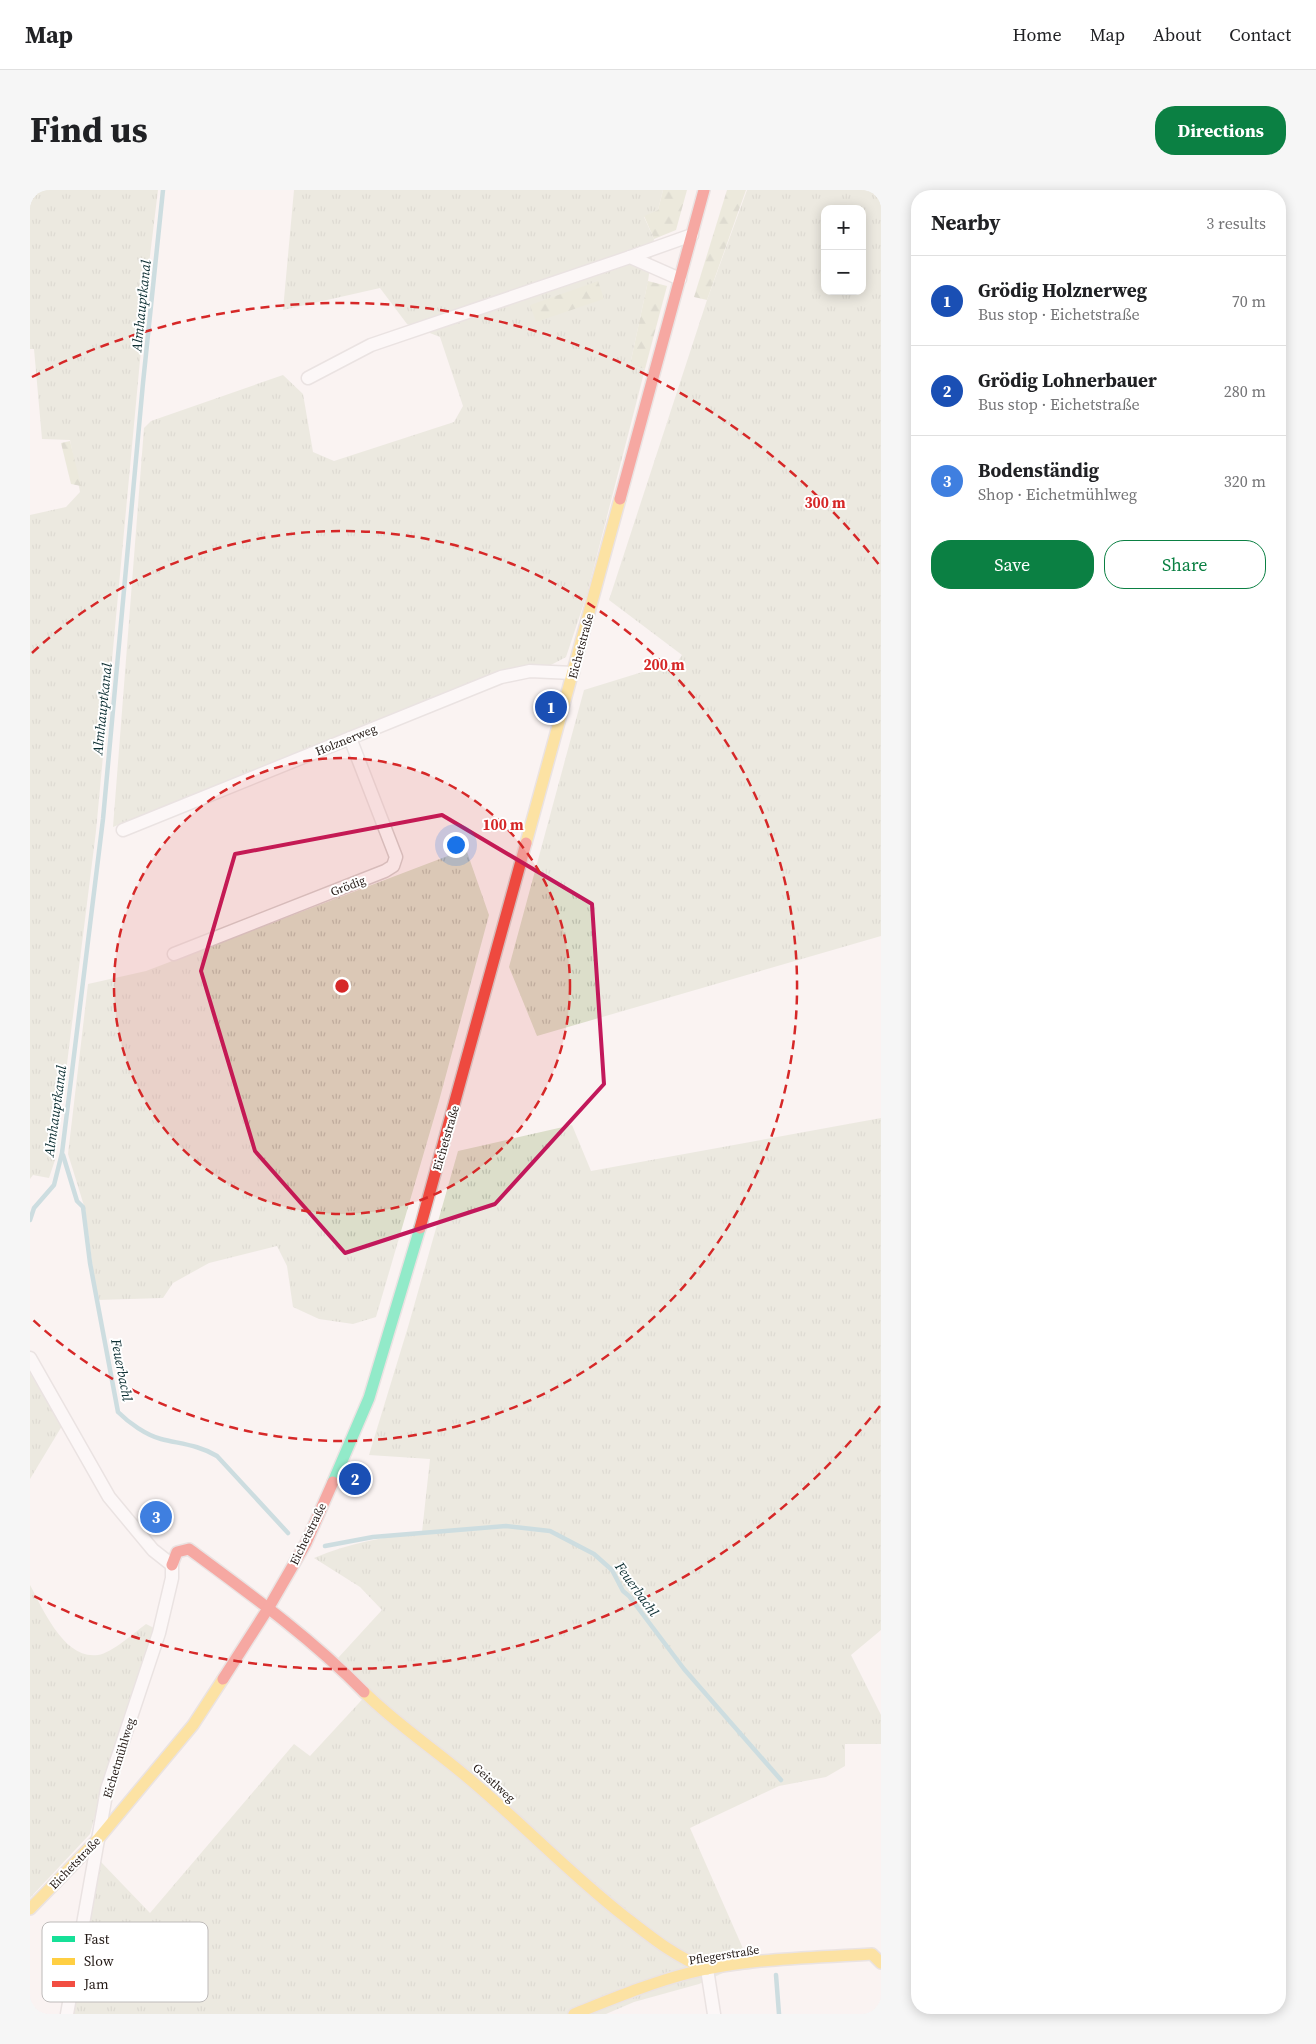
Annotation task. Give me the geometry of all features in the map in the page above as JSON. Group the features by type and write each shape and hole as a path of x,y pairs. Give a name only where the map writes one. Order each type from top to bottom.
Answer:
{"main road":[{"name":"Eichetstraße","path":"30,1910 99,1838 193,1725 269,1607 306,1543 369,1398 427,1204 704,190"},
{"path":"172,1565 177,1552 189,1549 269,1607"},
{"name":"Geistlweg","path":"269,1607 334,1662 385,1713 467,1777 596,1894 666,1949 689,1962 707,1969"},
{"name":"Pflegerstraße","path":"574,2014 639,1988 707,1969 774,1961 872,1954 881,1963"}],"street":[{"path":"308,378 371,346 692,235"},
{"path":"630,257 680,279"},
{"name":"Holznerweg","path":"123,830 501,677 530,671 573,674"},
{"name":"Grödig","path":"174,954 385,871 393,866 396,858 350,738"},
{"path":"30,1358 109,1497 153,1550 172,1565"},
{"name":"Eichetmühlweg","path":"84,1922 107,1789 159,1632 172,1578 172,1565"},
{"path":"707,1969 714,2014"}],"highlighted area":[{"path":"442,815 592,904 604,1084 495,1204 345,1253 255,1151 201,971 235,854"}],"green space":[{"path":"30,190 158,190 149,264 96,831 55,1160 49,1178 33,1175 30,1179 30,515 66,507 80,492 70,440 42,439 34,349 30,349"},
{"path":"294,190 663,190 658,210 644,217 654,239 648,281 630,365 645,369 587,594 566,657 549,666 513,668 113,827 144,428 151,421 283,375 303,394 313,452 334,461 454,422 463,406 440,337 407,324 380,288 283,310"},
{"path":"663,190 687,190 676,230 654,239 644,216 658,210"},
{"path":"727,190 746,190 707,300 694,297"},
{"path":"747,190 873,190 881,196 881,936 537,1036 509,967 584,690 678,661 682,655 609,600 707,300"},
{"path":"598,281 604,299 536,322 530,305"},
{"path":"648,281 667,286 645,369 630,365"},
{"path":"70,441 81,486 71,484 61,443"},
{"path":"466,849 489,915 439,1101 376,1317 353,1324 319,1319 293,1307 287,1266 277,1246 209,1263 173,1283 163,1298 97,1300 85,1209 68,1154 88,984 146,971"},
{"path":"881,1118 881,1630 851,1655 881,1715 881,1744 845,1744 845,1766 826,1777 779,1786 690,1828 752,1969 725,1972 699,1984 634,2002 606,2014 70,2014 72,2002 208,2002 208,1922 89,1922 101,1862 150,1913 294,1744 310,1756 370,1691 338,1658 382,1610 360,1587 314,1558 340,1548 367,1541 422,1532 430,1459 369,1455 458,1151 572,1125 591,1171"},
{"path":"30,1373 62,1426 30,1479"},
{"path":"30,1585 56,1631 75,1650 86,1654 98,1655 110,1650 146,1624 154,1628 152,1644 106,1777 90,1834 30,1898"}],"waterway":[{"name":"Almhauptkanal","path":"30,1220 34,1208 54,1185 62,1153 103,819 143,383 163,190"},
{"name":"Feuerbachl","path":"63,1155 77,1201 83,1207 90,1263 118,1412 132,1424 150,1435 197,1447 217,1456 288,1533"},
{"name":"Feuerbachl","path":"325,1546 373,1537 506,1526 550,1531 594,1554 612,1570 623,1591 629,1596 684,1669 781,1780"},
{"name":"Feuerbachl","path":"776,1975 779,2014"}],"traffic: fast":[{"path":"333,1482 369,1398 420,1228"}],"traffic: slow":[{"path":"526,843 620,499"},
{"path":"30,1909 99,1838 193,1725 223,1679"},
{"path":"364,1692 389,1715 487,1794 604,1900 654,1939 695,1964 707,1969"},
{"path":"574,2014 660,1982 689,1973 734,1964 780,1959 872,1954 881,1963"}],"traffic: jam":[{"path":"620,499 704,190"},
{"path":"420,1228 526,843"},
{"path":"223,1679 269,1607 306,1543 333,1482"},
{"path":"172,1565 177,1552 189,1549 301,1635 364,1692"}],"place":[{"name":"Grödig Holznerweg","path":"551,707"},
{"name":"Grödig Lohnerbauer","path":"355,1479"},
{"name":"Bodenständig","path":"156,1517"}]}
